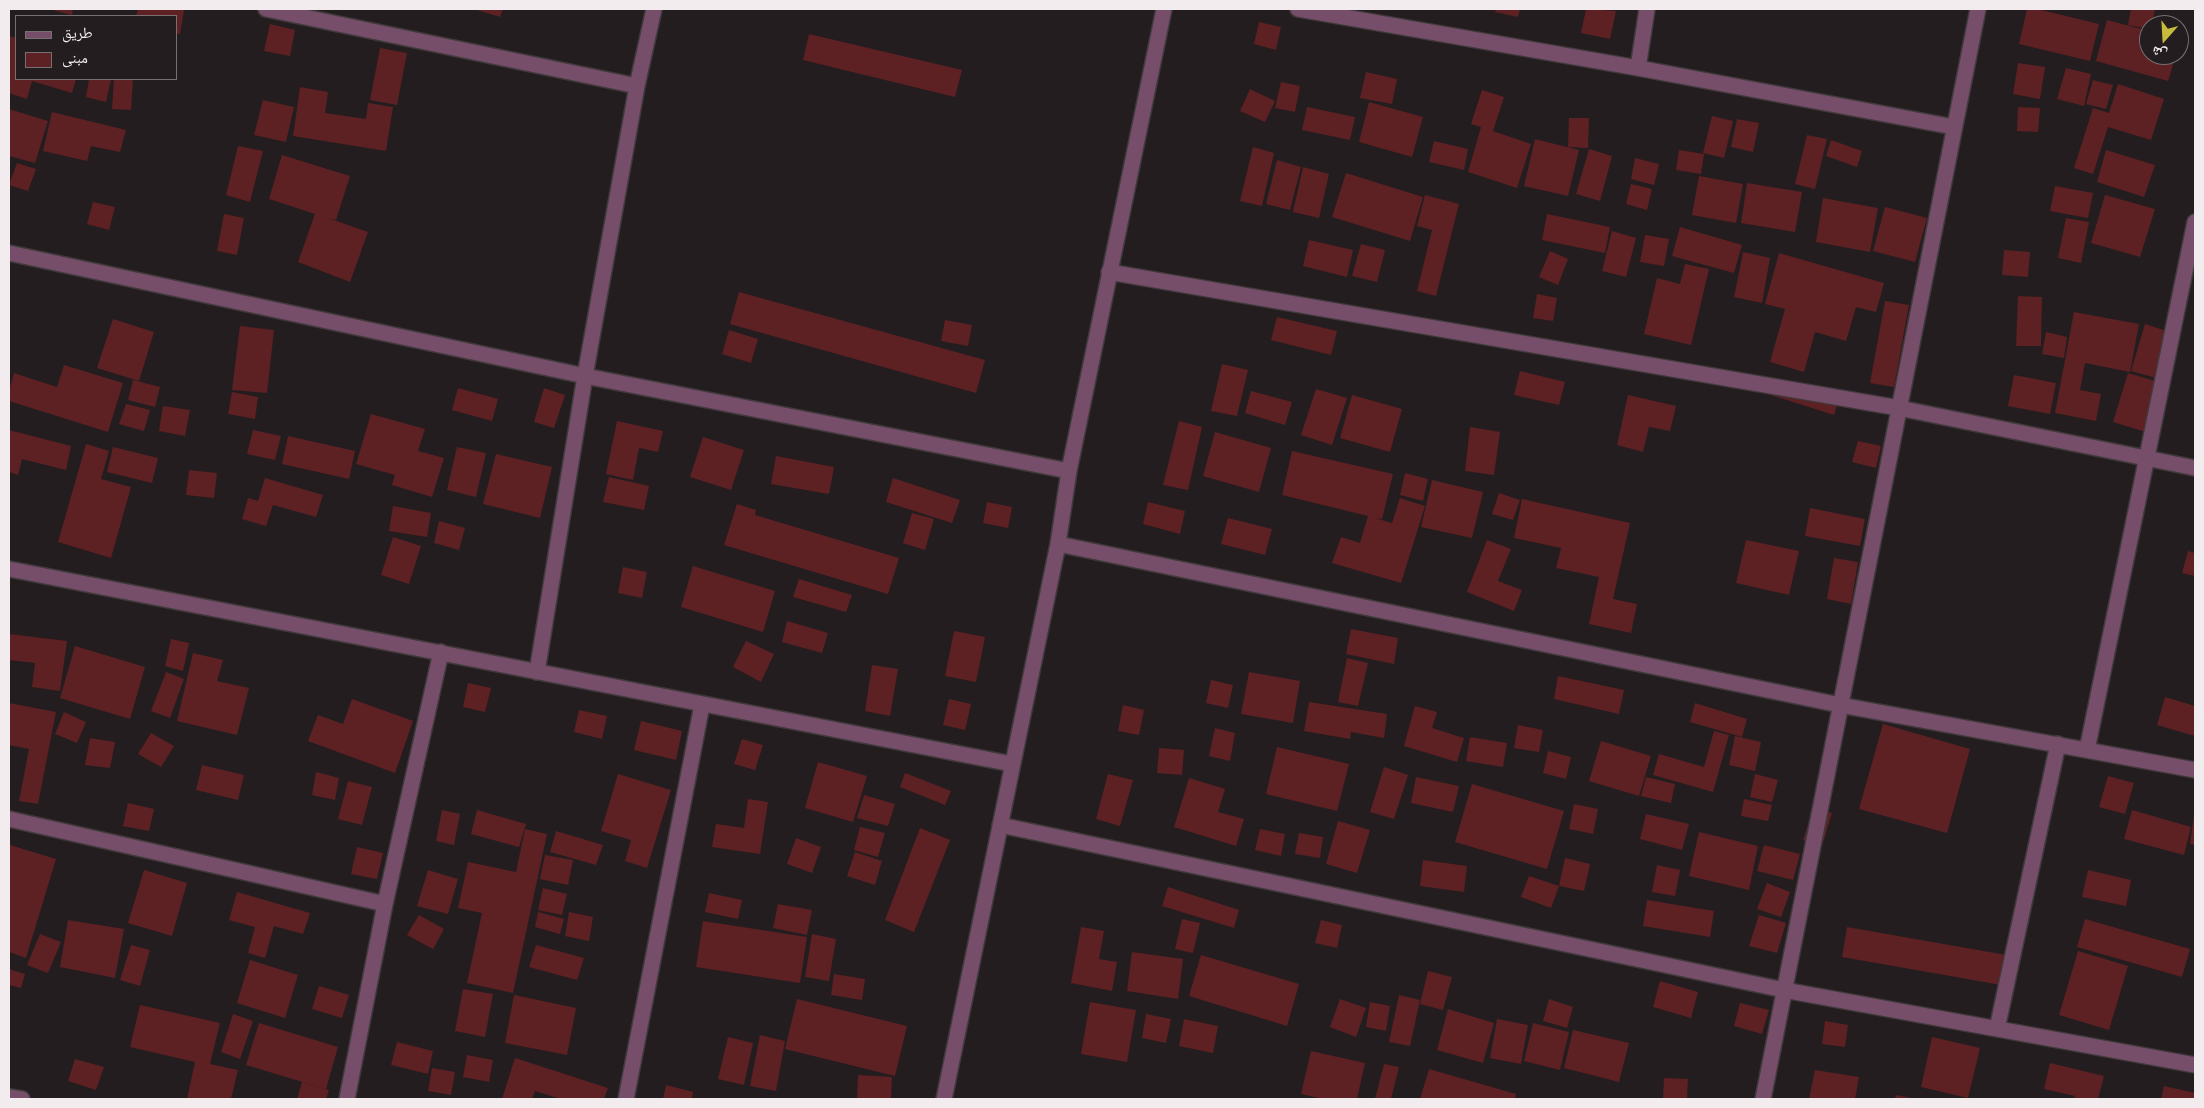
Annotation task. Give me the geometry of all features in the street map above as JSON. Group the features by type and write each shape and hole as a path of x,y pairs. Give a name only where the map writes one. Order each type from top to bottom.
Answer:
{"street":[{"path":"266,9 637,86"},
{"path":"537,672 585,376 637,86 654,9"},
{"path":"944,1099 1058,544 1069,472 1164,9"},
{"path":"1298,9 1638,68 1954,127"},
{"path":"1638,68 1647,9"},
{"path":"1763,1099 1978,9"},
{"path":"2088,750 2195,222"},
{"path":"9,253 585,376 1069,472"},
{"path":"1109,272 1899,408 2195,468"},
{"path":"1058,544 1840,705 2195,770"},
{"path":"9,569 1012,764"},
{"path":"347,1099 385,904 441,652"},
{"path":"626,1099 702,705"},
{"path":"1997,1029 2058,744"},
{"path":"9,819 385,904"},
{"path":"1000,825 1784,990 2195,1065"},
{"path":"9,1097 22,1099"}],"building":[{"path":"49,9 73,9 72,15"},
{"path":"138,9 184,10 180,34 178,34 178,15 136,15"},
{"path":"474,9 503,9 500,17"},
{"path":"1496,9 1520,9 1518,17 1495,12"},
{"path":"1586,9 1616,11 1610,39 1581,33"},
{"path":"2027,9 2037,9 2099,24 2090,61 2019,44"},
{"path":"2131,9 2155,9 2154,15 2139,15 2139,27 2128,25"},
{"path":"2107,20 2139,28 2139,65 2173,65 2168,81 2096,61"},
{"path":"1259,22 1281,27 1276,50 1254,44"},
{"path":"270,24 295,30 290,56 264,51"},
{"path":"809,34 962,70 955,97 803,60"},
{"path":"9,36 15,38 15,80 76,80 72,93 32,81 27,99 9,93"},
{"path":"380,48 407,53 397,105 370,100"},
{"path":"2018,63 2045,67 2040,99 2013,94"},
{"path":"2066,68 2091,74 2084,106 2057,99"},
{"path":"1366,72 1397,79 1392,104 1360,98"},
{"path":"89,80 111,80 106,102 86,97"},
{"path":"114,80 133,80 131,110 112,109"},
{"path":"2093,80 2113,85 2106,109 2086,104"},
{"path":"1281,82 1300,86 1295,112 1275,108"},
{"path":"2118,84 2164,99 2151,140 2108,127 2093,174 2074,168 2093,108 2109,113"},
{"path":"300,87 328,92 325,113 366,119 368,103 393,107 386,151 293,136"},
{"path":"1250,89 1275,101 1265,122 1240,111"},
{"path":"1482,90 1504,97 1493,131 1531,144 1517,188 1468,172 1481,127 1471,124"},
{"path":"263,100 294,107 286,142 254,135"},
{"path":"1369,102 1423,117 1412,157 1359,142"},
{"path":"1307,107 1355,117 1350,140 1302,130"},
{"path":"2018,107 2040,108 2038,132 2017,131"},
{"path":"9,109 48,121 35,163 9,156"},
{"path":"52,112 126,130 120,152 91,146 87,161 43,151"},
{"path":"1712,116 1733,121 1724,158 1703,153"},
{"path":"1569,118 1589,118 1588,148 1568,147"},
{"path":"1737,119 1759,123 1753,152 1731,147"},
{"path":"1807,135 1827,139 1815,189 1795,184"},
{"path":"1535,139 1579,150 1568,196 1524,186"},
{"path":"1831,140 1862,151 1857,167 1826,156"},
{"path":"1434,141 1468,149 1464,170 1429,162"},
{"path":"238,146 263,151 250,202 226,195"},
{"path":"1253,147 1274,153 1262,206 1240,201"},
{"path":"1589,149 1612,156 1600,201 1576,194"},
{"path":"1679,150 1704,154 1701,174 1676,170"},
{"path":"2106,150 2155,165 2144,197 2097,182"},
{"path":"282,155 350,176 336,220 328,218 368,232 350,282 298,262 315,214 269,199"},
{"path":"1635,158 1659,164 1654,185 1631,179"},
{"path":"1277,160 1301,167 1290,210 1266,204"},
{"path":"17,163 36,169 28,191 9,185"},
{"path":"1303,167 1329,174 1319,218 1293,212"},
{"path":"1346,173 1423,197 1410,241 1332,217"},
{"path":"1699,176 1743,184 1736,223 1692,215"},
{"path":"1747,183 1802,192 1795,232 1741,223"},
{"path":"1631,184 1652,189 1647,210 1626,204"},
{"path":"2055,186 2093,193 2088,218 2050,211"},
{"path":"1425,195 1459,204 1436,296 1417,291 1432,230 1417,226"},
{"path":"2105,195 2155,209 2140,257 2091,243"},
{"path":"1823,198 1878,208 1870,252 1816,242"},
{"path":"93,202 115,207 109,230 87,224"},
{"path":"1885,207 1927,218 1915,262 1873,251"},
{"path":"224,214 244,218 237,255 217,251"},
{"path":"1547,214 1610,227 1605,253 1542,240"},
{"path":"2066,218 2089,222 2081,263 2058,258"},
{"path":"1680,227 1742,245 1734,273 1672,256"},
{"path":"1612,231 1636,238 1626,277 1602,271"},
{"path":"1645,235 1669,239 1664,266 1640,262"},
{"path":"1309,240 1353,250 1347,277 1303,266"},
{"path":"1361,244 1385,250 1377,282 1352,276"},
{"path":"2004,250 2030,252 2028,277 2002,275"},
{"path":"1550,251 1568,259 1558,285 1539,277"},
{"path":"1743,252 1770,258 1762,303 1734,297"},
{"path":"1779,253 1884,283 1876,312 1856,307 1846,341 1815,332 1804,372 1770,362 1785,309 1765,304"},
{"path":"1685,264 1709,269 1691,345 1644,334 1657,278 1680,284"},
{"path":"739,292 985,360 976,393 730,324"},
{"path":"1537,294 1557,298 1553,321 1533,318"},
{"path":"2018,296 2042,297 2041,346 2016,346"},
{"path":"1885,301 1909,305 1894,387 1870,383"},
{"path":"2074,312 2139,324 2130,372 2085,363 2080,390 2101,394 2096,421 2055,413"},
{"path":"1277,317 1337,331 1331,355 1271,340"},
{"path":"113,319 154,332 139,381 97,368"},
{"path":"945,320 972,325 968,346 941,341"},
{"path":"2145,324 2173,333 2160,379 2131,371"},
{"path":"240,326 274,330 267,393 232,390"},
{"path":"729,330 758,339 751,363 722,354"},
{"path":"2046,332 2067,337 2064,358 2042,354"},
{"path":"1222,364 1248,370 1237,416 1211,411"},
{"path":"64,365 123,383 108,432 9,401 9,391 14,373 57,387"},
{"path":"1520,371 1565,382 1559,405 1514,395"},
{"path":"2128,373 2165,384 2149,433 2113,422"},
{"path":"2014,375 2056,383 2050,414 2008,406"},
{"path":"133,380 160,387 155,407 128,400"},
{"path":"1777,380 1839,399 1834,415 1771,395"},
{"path":"458,388 498,399 492,421 452,410"},
{"path":"544,388 565,395 554,428 534,422"},
{"path":"1316,389 1347,398 1332,445 1301,435"},
{"path":"1251,391 1292,402 1285,425 1245,413"},
{"path":"232,392 258,397 255,419 228,414"},
{"path":"1352,395 1402,409 1390,452 1340,438"},
{"path":"1628,395 1676,406 1670,431 1649,427 1643,452 1617,445"},
{"path":"126,404 150,410 144,431 119,424"},
{"path":"163,406 190,410 185,436 159,431"},
{"path":"371,414 425,429 418,451 444,458 432,497 392,485 395,475 356,464"},
{"path":"617,421 663,431 658,452 639,448 633,480 606,474"},
{"path":"1179,421 1202,427 1188,490 1163,485"},
{"path":"1470,427 1500,432 1494,475 1465,471"},
{"path":"9,430 71,446 66,470 22,459 18,475 9,472"},
{"path":"253,430 281,436 275,460 247,454"},
{"path":"1215,432 1271,448 1259,492 1203,476"},
{"path":"288,436 355,451 349,479 282,464"},
{"path":"703,437 744,450 731,490 690,477"},
{"path":"1858,441 1881,446 1876,468 1852,462"},
{"path":"86,444 109,451 101,479 131,487 111,558 58,542"},
{"path":"113,447 158,458 152,483 107,472"},
{"path":"457,447 486,453 476,497 447,490"},
{"path":"1292,451 1393,474 1382,519 1375,518 1392,523 1400,498 1425,506 1401,583 1332,563 1341,537 1360,543 1368,516 1282,495"},
{"path":"496,454 552,467 540,518 483,504"},
{"path":"776,456 834,467 829,494 771,484"},
{"path":"189,470 217,473 214,498 186,495"},
{"path":"1405,473 1428,479 1423,501 1400,495"},
{"path":"609,477 649,486 644,510 603,502"},
{"path":"265,478 323,495 316,517 266,503 273,505 266,526 242,519 248,498 258,501"},
{"path":"893,478 960,500 952,523 886,502"},
{"path":"1432,480 1483,492 1472,538 1421,527"},
{"path":"1499,493 1520,500 1513,520 1492,514"},
{"path":"1522,499 1630,523 1613,599 1637,604 1631,633 1589,624 1599,577 1556,568 1561,548 1514,538"},
{"path":"987,502 1012,507 1008,528 983,523"},
{"path":"1148,502 1185,511 1180,534 1143,524"},
{"path":"737,504 756,510 755,515 899,558 888,594 724,545"},
{"path":"393,506 431,513 427,537 389,531"},
{"path":"1810,508 1865,519 1860,546 1805,536"},
{"path":"912,513 934,519 925,550 903,543"},
{"path":"1228,518 1272,529 1265,555 1221,544"},
{"path":"439,521 465,528 459,550 434,543"},
{"path":"393,537 421,546 409,584 381,575"},
{"path":"1487,540 1511,549 1498,581 1522,590 1514,611 1467,592"},
{"path":"1746,540 1799,551 1789,595 1736,583"},
{"path":"2188,551 2195,553 2195,576 2182,573"},
{"path":"1834,558 1858,562 1851,604 1827,599"},
{"path":"693,566 775,591 763,632 681,607"},
{"path":"623,567 647,572 642,598 618,593"},
{"path":"799,579 852,595 846,612 793,597"},
{"path":"787,621 828,633 822,653 782,642"},
{"path":"1351,629 1398,638 1394,664 1346,654"},
{"path":"954,631 985,637 976,682 945,676"},
{"path":"9,634 67,641 60,691 32,687 35,663 9,660"},
{"path":"171,639 189,643 183,671 165,666"},
{"path":"746,641 774,654 761,682 733,667"},
{"path":"75,646 145,667 130,719 60,698"},
{"path":"193,653 223,660 217,681 249,688 237,735 177,721"},
{"path":"1347,658 1368,663 1358,706 1338,702"},
{"path":"872,665 898,669 890,716 865,711"},
{"path":"166,672 184,679 170,718 151,711"},
{"path":"1249,672 1300,681 1293,723 1241,714"},
{"path":"1558,676 1624,690 1619,714 1554,699"},
{"path":"1211,680 1233,685 1228,708 1206,703"},
{"path":"468,683 491,688 485,712 463,707"},
{"path":"2165,697 2195,706 2195,736 2157,725"},
{"path":"352,699 413,721 395,773 308,741 318,715 343,724"},
{"path":"949,699 971,704 965,730 943,725"},
{"path":"1309,702 1387,714 1384,738 1351,732 1350,739 1304,731"},
{"path":"9,703 56,712 38,804 19,801 29,749 9,745"},
{"path":"1695,703 1747,719 1742,737 1690,722"},
{"path":"1123,705 1144,710 1139,735 1118,731"},
{"path":"1415,706 1437,712 1432,728 1464,738 1457,762 1404,746"},
{"path":"579,710 607,716 602,739 574,732"},
{"path":"64,712 86,722 77,743 55,734"},
{"path":"641,721 682,731 676,760 634,750"},
{"path":"1883,724 1970,749 1947,833 1859,809"},
{"path":"1518,725 1543,730 1539,752 1514,748"},
{"path":"1215,728 1235,733 1230,761 1209,756"},
{"path":"1714,731 1729,735 1713,792 1653,775 1659,754 1704,767"},
{"path":"151,733 174,746 161,767 138,754"},
{"path":"1735,736 1761,742 1755,771 1729,765"},
{"path":"1470,737 1507,743 1503,767 1466,761"},
{"path":"90,738 115,742 110,768 85,765"},
{"path":"742,739 763,745 755,770 734,764"},
{"path":"1601,741 1651,756 1639,796 1589,781"},
{"path":"1277,747 1349,764 1337,811 1266,794"},
{"path":"1159,748 1184,750 1182,775 1157,773"},
{"path":"1548,751 1571,757 1566,779 1543,773"},
{"path":"818,762 867,776 853,822 805,808"},
{"path":"202,765 244,775 238,800 196,790"},
{"path":"1384,767 1408,775 1394,819 1370,812"},
{"path":"316,772 339,778 335,800 312,795"},
{"path":"905,773 951,791 945,805 900,787"},
{"path":"618,774 671,790 647,868 625,861 631,840 601,831"},
{"path":"1108,774 1133,780 1120,826 1096,819"},
{"path":"1755,774 1778,780 1772,802 1750,797"},
{"path":"2108,776 2134,783 2125,814 2099,807"},
{"path":"1416,777 1459,786 1453,812 1411,803"},
{"path":"1646,777 1675,784 1671,803 1641,796"},
{"path":"1189,778 1225,789 1218,812 1244,819 1236,846 1174,827"},
{"path":"348,781 372,787 362,825 338,819"},
{"path":"1472,784 1564,811 1547,869 1455,842"},
{"path":"864,795 895,804 888,826 857,818"},
{"path":"748,799 768,802 760,854 712,847 716,824 744,828"},
{"path":"1744,799 1772,805 1768,821 1741,816"},
{"path":"128,803 154,809 149,831 123,826"},
{"path":"1574,804 1598,809 1593,834 1569,829"},
{"path":"1814,807 1832,813 1822,846 1803,840"},
{"path":"442,810 460,814 454,845 436,841"},
{"path":"477,810 526,824 519,847 471,834"},
{"path":"2132,810 2191,827 2184,855 2124,839"},
{"path":"1646,814 1689,824 1682,850 1640,839"},
{"path":"2195,815 2195,845 2190,844"},
{"path":"1338,821 1370,830 1357,873 1326,864"},
{"path":"860,827 885,833 878,857 854,850"},
{"path":"920,828 950,840 914,932 885,920"},
{"path":"525,829 547,834 513,993 467,983 482,913 458,908 468,862 516,872"},
{"path":"1260,829 1285,834 1281,856 1255,850"},
{"path":"556,831 603,845 596,865 550,852"},
{"path":"1699,832 1758,846 1749,890 1689,876"},
{"path":"1299,833 1323,837 1320,858 1295,854"},
{"path":"796,838 821,847 812,873 787,864"},
{"path":"10,845 56,859 26,958 9,952"},
{"path":"1764,845 1800,854 1793,880 1757,871"},
{"path":"357,847 383,853 377,879 351,874"},
{"path":"855,852 882,861 875,885 847,876"},
{"path":"545,855 573,860 568,885 540,879"},
{"path":"1565,858 1590,864 1584,891 1559,886"},
{"path":"1423,860 1467,866 1464,892 1420,886"},
{"path":"1657,865 1680,870 1675,896 1652,892"},
{"path":"144,870 187,883 172,936 128,923"},
{"path":"428,870 458,879 448,914 417,906"},
{"path":"2088,870 2131,880 2126,906 2082,897"},
{"path":"1529,876 1559,886 1551,908 1521,897"},
{"path":"1767,883 1790,892 1781,917 1757,909"},
{"path":"1168,887 1239,910 1234,928 1162,906"},
{"path":"543,888 567,894 562,915 538,910"},
{"path":"237,892 310,913 303,934 274,926 265,958 248,953 255,927 229,920"},
{"path":"709,893 742,900 738,919 705,912"},
{"path":"1647,900 1714,911 1710,937 1643,926"},
{"path":"778,904 812,910 807,935 773,928"},
{"path":"538,912 564,919 560,934 535,927"},
{"path":"569,912 593,917 589,941 565,936"},
{"path":"419,915 444,929 433,949 407,935"},
{"path":"1759,915 1786,923 1777,953 1749,946"},
{"path":"1182,919 1200,923 1193,953 1175,949"},
{"path":"2085,919 2190,949 2182,977 2077,947"},
{"path":"68,920 124,929 115,978 60,967"},
{"path":"1321,920 1342,925 1337,948 1315,943"},
{"path":"703,921 807,937 800,983 696,967"},
{"path":"1081,927 1104,931 1099,959 1117,962 1112,991 1071,983"},
{"path":"1847,927 2012,956 2007,986 1842,957"},
{"path":"40,934 61,942 48,973 27,965"},
{"path":"812,934 836,939 829,981 805,977"},
{"path":"131,945 150,950 140,986 120,980"},
{"path":"536,945 584,958 577,980 529,967"},
{"path":"2078,951 2128,966 2109,1030 2059,1015"},
{"path":"1132,952 1183,959 1178,999 1127,991"},
{"path":"1201,955 1299,984 1287,1026 1189,996"},
{"path":"250,960 298,975 285,1018 237,1003"},
{"path":"9,969 25,974 21,988 9,985"},
{"path":"1428,971 1452,977 1443,1010 1420,1004"},
{"path":"834,974 865,979 862,1000 831,995"},
{"path":"1660,981 1698,992 1691,1018 1653,1007"},
{"path":"319,986 349,995 342,1018 312,1009"},
{"path":"463,989 493,994 485,1037 455,1031"},
{"path":"514,995 576,1008 567,1055 505,1043"},
{"path":"1399,995 1420,1000 1410,1046 1389,1042"},
{"path":"797,999 907,1026 895,1076 785,1049"},
{"path":"1340,999 1366,1008 1356,1037 1330,1027"},
{"path":"1549,999 1573,1007 1567,1028 1543,1021"},
{"path":"1090,1002 1136,1010 1127,1062 1081,1054"},
{"path":"1370,1002 1390,1006 1386,1031 1366,1027"},
{"path":"1740,1003 1769,1010 1762,1034 1734,1026"},
{"path":"140,1005 220,1023 210,1064 238,1070 231,1099 187,1099 195,1062 130,1047"},
{"path":"1448,1009 1494,1023 1483,1063 1437,1050"},
{"path":"233,1014 253,1021 240,1059 221,1052"},
{"path":"1146,1014 1171,1019 1166,1043 1142,1038"},
{"path":"1184,1019 1218,1026 1213,1053 1179,1046"},
{"path":"1497,1019 1528,1025 1521,1064 1490,1058"},
{"path":"1825,1021 1848,1025 1845,1047 1822,1044"},
{"path":"259,1023 338,1047 326,1089 246,1065"},
{"path":"1533,1023 1569,1032 1560,1070 1524,1061"},
{"path":"1573,1030 1629,1043 1619,1082 1564,1068"},
{"path":"760,1035 785,1041 776,1091 750,1086"},
{"path":"728,1037 753,1043 744,1085 718,1079"},
{"path":"1932,1037 1980,1048 1968,1098 1921,1087"},
{"path":"397,1042 433,1051 428,1074 391,1065"},
{"path":"1311,1051 1365,1063 1357,1099 1323,1099 1301,1094"},
{"path":"467,1055 493,1060 489,1082 463,1077"},
{"path":"515,1058 608,1088 604,1099 561,1099 535,1091 532,1099 502,1099"},
{"path":"75,1059 104,1067 96,1090 68,1081"},
{"path":"2050,1063 2104,1076 2098,1099 2074,1099 2075,1096 2044,1089"},
{"path":"1384,1064 1399,1067 1391,1099 1375,1099"},
{"path":"432,1068 455,1072 451,1095 428,1091"},
{"path":"1429,1069 1516,1094 1515,1099 1420,1099"},
{"path":"1815,1070 1859,1077 1855,1099 1809,1099"},
{"path":"858,1075 892,1077 891,1099 857,1099"},
{"path":"1664,1078 1688,1079 1687,1099 1663,1099"},
{"path":"302,1082 329,1090 326,1099 297,1099"},
{"path":"666,1085 693,1092 692,1099 663,1099"},
{"path":"2164,1086 2195,1093 2195,1099 2161,1099"},
{"path":"1896,1095 1912,1098 1912,1099 1895,1099"}]}
